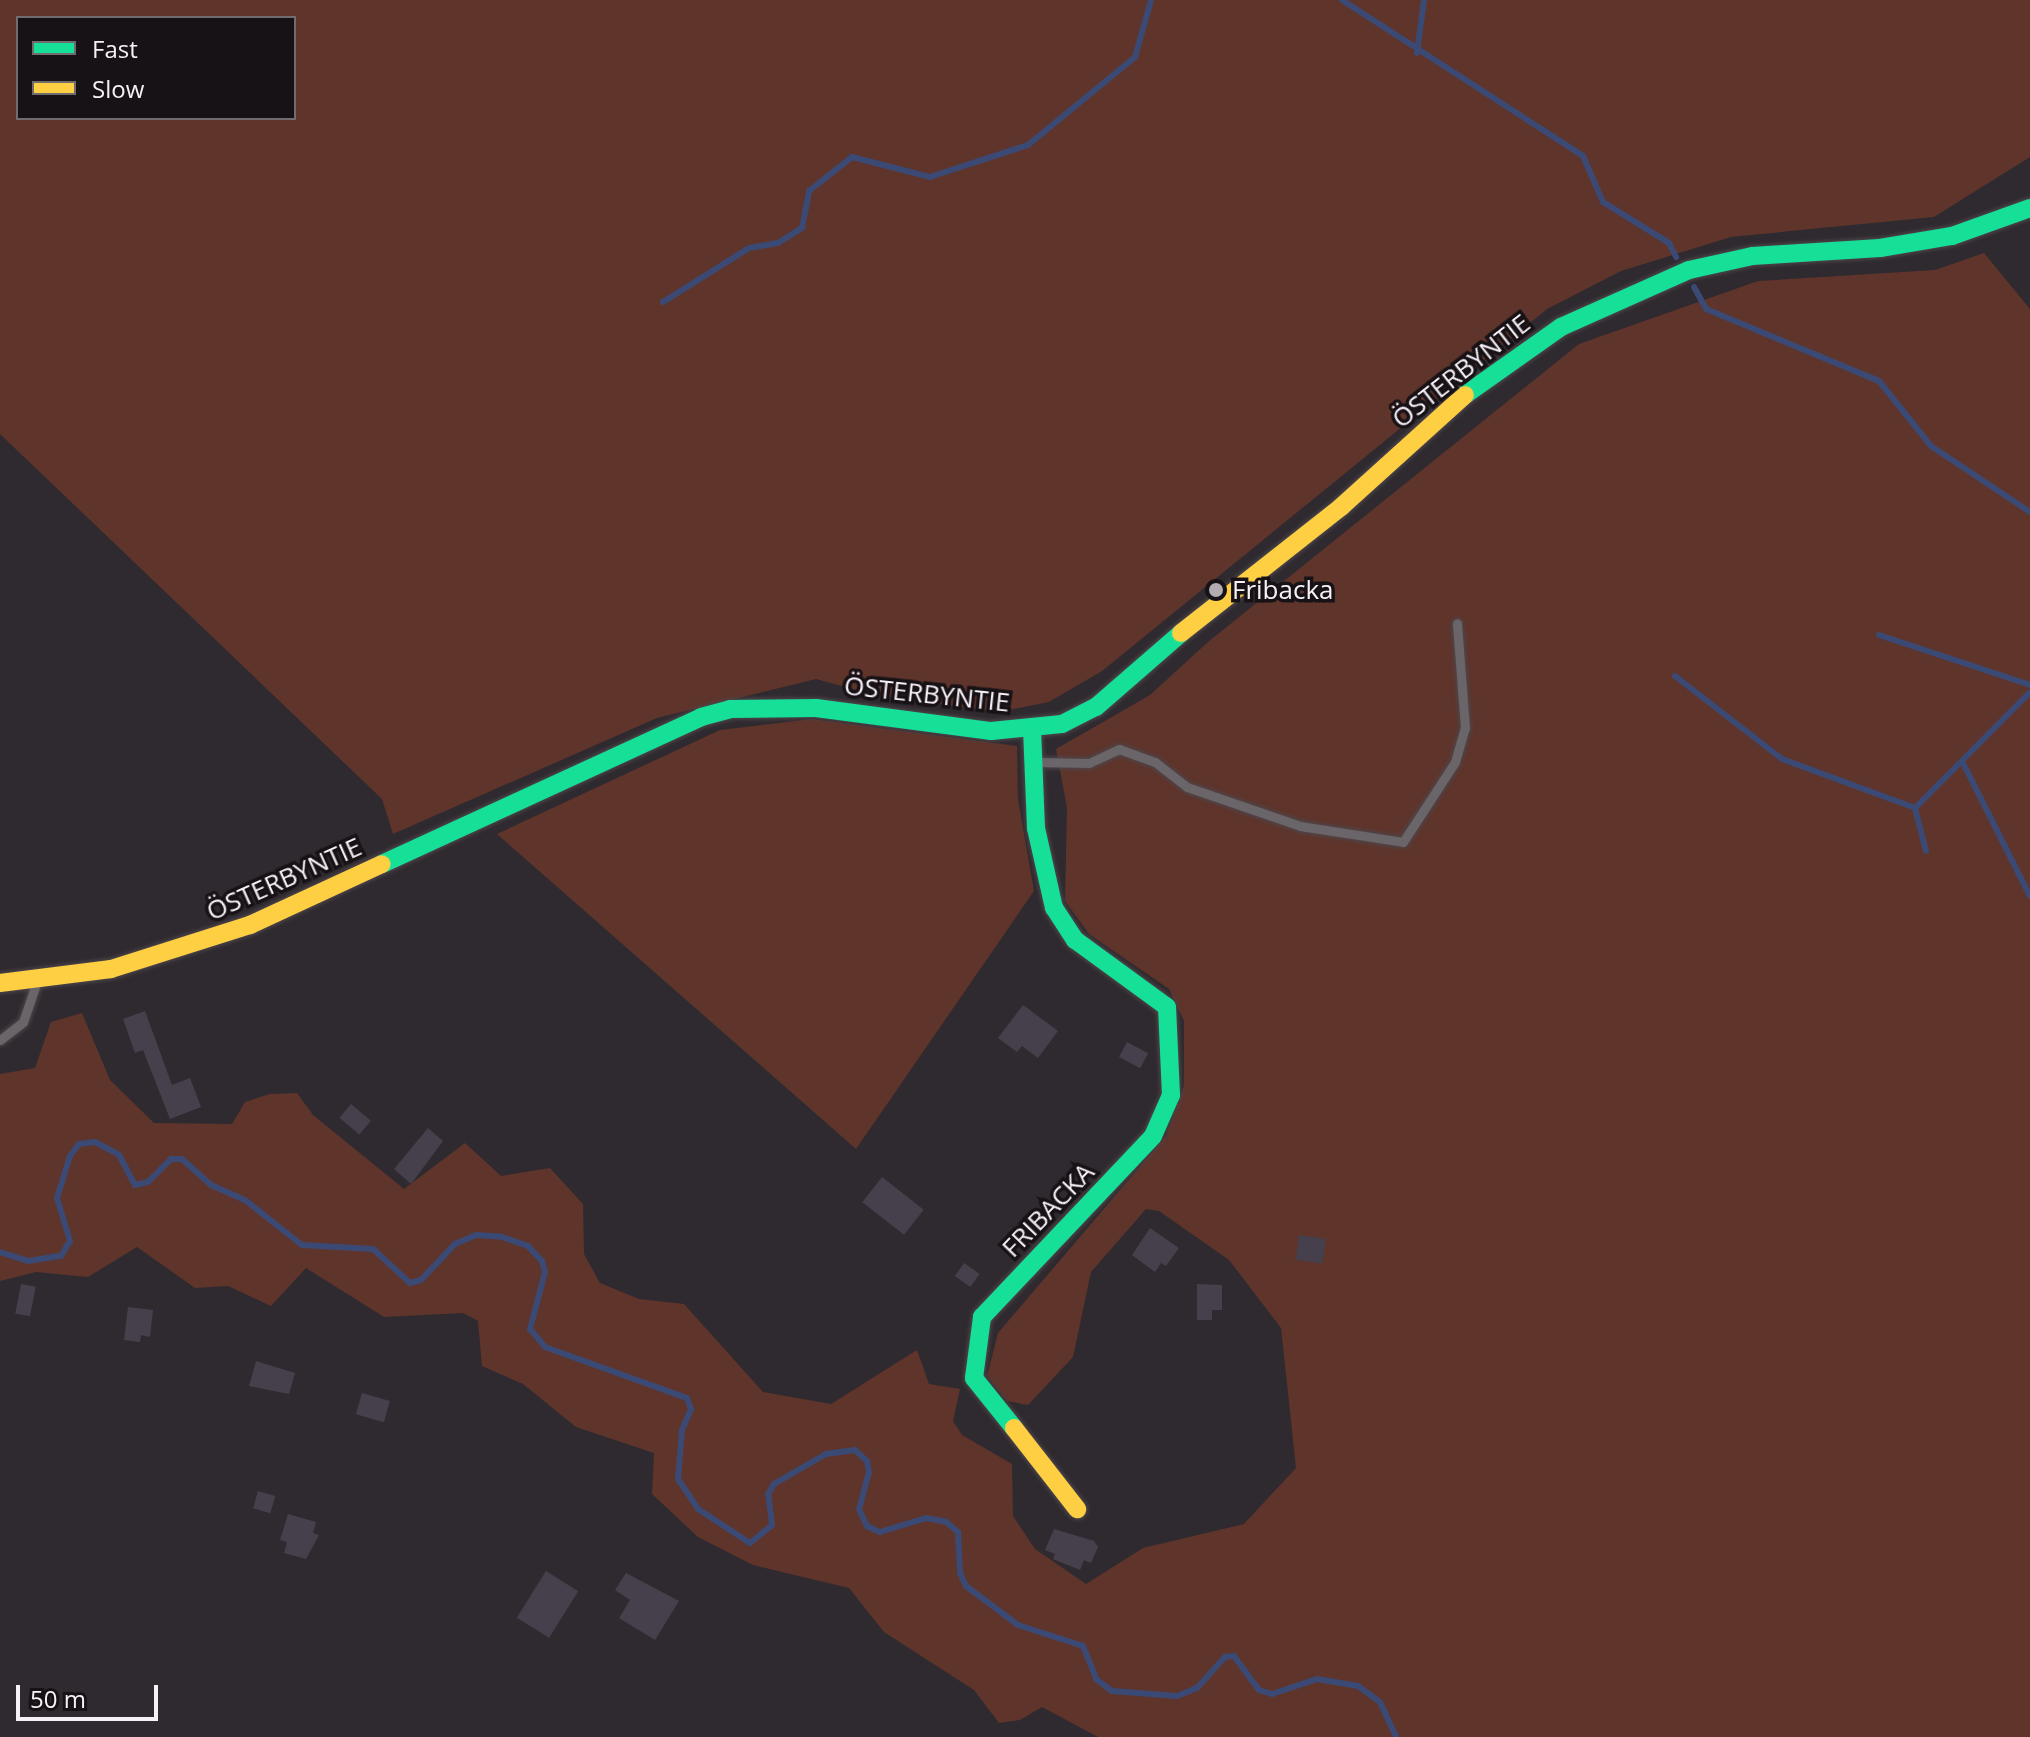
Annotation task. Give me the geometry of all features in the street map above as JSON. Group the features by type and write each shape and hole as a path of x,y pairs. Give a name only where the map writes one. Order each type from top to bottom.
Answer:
{"street":[{"name":"ÖSTERBYNTIE","path":"0,983 37,981 182,951 250,925 701,717 730,709 816,708 991,731 1032,730 1096,707 1341,507 1450,406 1561,327 1689,270 1752,256 1880,248 1952,236 2030,208"},
{"name":"FRIBACKA","path":"1032,730 1036,828 1054,908 1075,940 1167,1007 1171,1095 1153,1136 982,1317 974,1378 1077,1509"}],"lane":[{"path":"1033,762 1089,763 1119,749 1155,762 1187,787 1300,826 1403,842 1455,762 1465,728 1457,623"},
{"path":"0,1040 23,1022 37,981"}],"shaded area":[{"path":"0,0 2030,0 2030,157 1934,217 1731,237 1621,271 1547,309 1102,671 1049,702 998,712 875,695 816,679 657,718 393,834 382,799 0,434"},
{"path":"1984,253 2030,309 2030,1737 1098,1737 1042,1707 1020,1720 999,1723 974,1690 884,1632 849,1588 753,1565 698,1537 652,1494 654,1453 576,1427 523,1384 482,1366 478,1321 463,1313 384,1317 306,1268 271,1306 228,1286 195,1288 137,1247 88,1277 36,1272 0,1281 0,1074 35,1068 51,1022 82,1013 110,1080 154,1123 232,1124 245,1102 270,1094 297,1093 313,1115 404,1189 465,1143 501,1176 550,1168 583,1204 584,1254 600,1283 639,1299 684,1304 763,1392 831,1404 917,1350 929,1384 960,1389 953,1421 962,1435 1012,1464 1013,1516 1035,1549 1086,1584 1143,1548 1244,1524 1296,1468 1281,1328 1229,1260 1159,1211 1146,1209 1091,1272 1073,1357 1028,1405 1007,1401 987,1376 998,1333 1166,1136 1184,1086 1184,1021 1169,989 1089,934 1065,901 1067,808 1056,749 1150,695 1208,642 1579,344 1758,281 1935,270"},
{"path":"811,719 1017,746 1018,799 1034,891 856,1149 497,834 720,730"}],"building":[{"path":"1023,1005 1058,1031 1038,1058 1022,1046 1017,1052 998,1038"},
{"path":"145,1011 172,1085 190,1078 201,1107 170,1119 143,1050 135,1053 123,1019"},
{"path":"1127,1042 1148,1053 1140,1068 1119,1057"},
{"path":"351,1104 371,1121 359,1135 339,1118"},
{"path":"428,1128 443,1141 411,1184 394,1169"},
{"path":"882,1177 924,1210 904,1235 862,1202"},
{"path":"1150,1228 1179,1248 1166,1266 1161,1263 1155,1272 1132,1255"},
{"path":"1299,1235 1326,1239 1322,1264 1296,1260"},
{"path":"964,1263 980,1274 970,1287 955,1276"},
{"path":"21,1284 36,1287 30,1316 15,1313"},
{"path":"1197,1284 1222,1285 1222,1310 1212,1310 1212,1320 1197,1320"},
{"path":"128,1307 153,1310 150,1337 141,1335 140,1342 124,1340"},
{"path":"256,1361 295,1373 289,1394 249,1386"},
{"path":"362,1393 390,1401 384,1422 356,1414"},
{"path":"258,1491 275,1496 270,1513 253,1508"},
{"path":"288,1514 316,1522 313,1533 319,1535 306,1559 284,1553 287,1542 280,1540"},
{"path":"1054,1529 1094,1541 1098,1547 1091,1563 1084,1560 1080,1570 1053,1559 1055,1554 1045,1550"},
{"path":"546,1571 578,1591 549,1638 517,1618"},
{"path":"626,1573 679,1601 655,1640 619,1618 630,1600 615,1590"}],"waterway":[{"path":"663,302 749,248 778,243 802,228 809,191 852,157 930,177 1028,145 1135,57 1151,0"},
{"path":"1342,0 1583,156 1603,202 1669,243 1676,257"},
{"path":"1417,53 1424,0"},
{"path":"1694,287 1706,309 1879,381 1931,446 2030,512"},
{"path":"1879,635 2030,685"},
{"path":"1675,676 1782,759 1915,808 2030,692"},
{"path":"1962,761 2030,896"},
{"path":"1915,808 1926,851"},
{"path":"0,1252 28,1261 61,1256 70,1241 57,1198 70,1156 79,1144 95,1142 119,1155 135,1185 148,1182 171,1159 182,1159 211,1185 245,1200 302,1245 373,1249 410,1283 421,1280 455,1244 476,1235 502,1237 528,1246 542,1261 545,1272 530,1329 545,1347 687,1398 691,1409 682,1430 678,1479 698,1509 750,1543 772,1525 768,1494 774,1484 826,1454 855,1450 867,1461 869,1472 859,1509 867,1526 880,1532 926,1518 946,1522 958,1532 960,1573 966,1586 1018,1625 1083,1646 1096,1679 1112,1691 1177,1696 1197,1688 1225,1657 1234,1656 1259,1690 1272,1694 1317,1679 1358,1686 1380,1702 1396,1737"}],"traffic: fast":[{"path":"1465,395 1561,327 1689,270 1752,256 1880,248 1952,236 2030,208"},
{"path":"382,864 701,717 730,709 816,708 991,731 1062,724 1096,707 1181,633"},
{"path":"1014,1428 974,1378 982,1317 1153,1136 1171,1095 1167,1007 1075,940 1054,908 1036,828 1032,730"}],"traffic: slow":[{"path":"1181,633 1341,507 1465,395"},
{"path":"0,983 111,969 250,925 382,864"},
{"path":"1014,1428 1077,1509"}],"place":[{"name":"Fribacka","path":"1216,590"}]}
